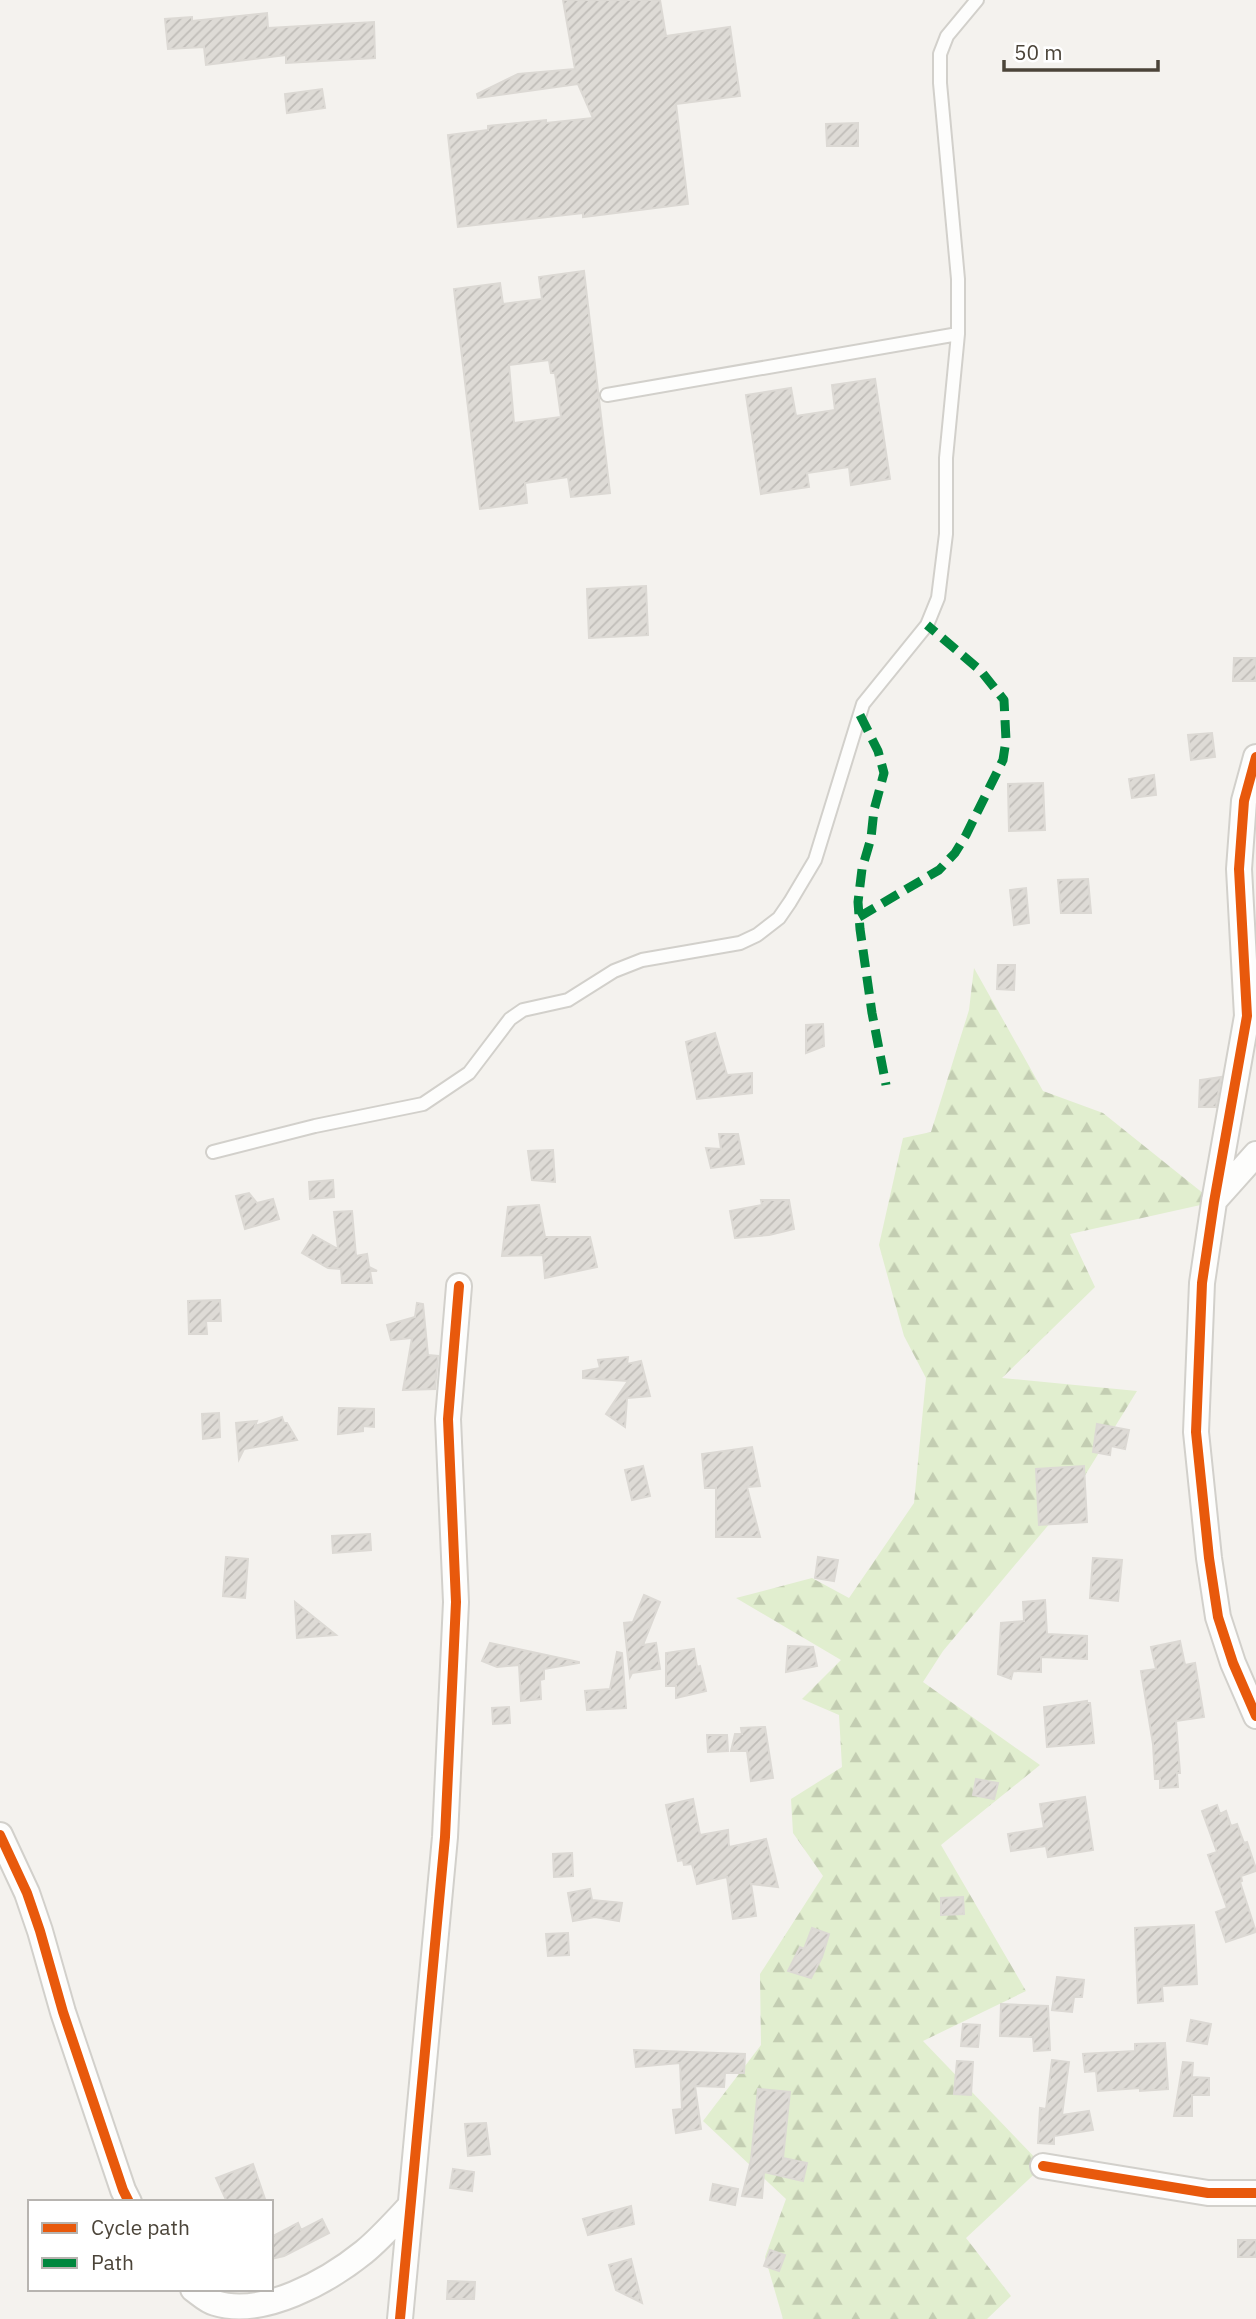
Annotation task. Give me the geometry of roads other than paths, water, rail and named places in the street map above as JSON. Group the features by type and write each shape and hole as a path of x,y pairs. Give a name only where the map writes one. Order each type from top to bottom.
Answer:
{"street":[{"path":"1256,757 1244,802 1239,869 1247,1016 1202,1283 1196,1432 1218,1617 1233,1663 1256,1716"},
{"path":"1214,1202 1256,1154"},
{"path":"400,2319 445,1837 456,1602 448,1419 458,1286"},
{"path":"0,1835 32,1905 92,2102 128,2200"},
{"path":"1042,2166 1208,2193 1256,2193"},
{"path":"195,2291 213,2303 243,2308 285,2297 335,2274 366,2250 410,2206"}],"lane":[{"path":"213,1152 315,1126 423,1104 469,1073 510,1019 523,1010 568,1000 614,971 642,960 740,943 757,935 779,918 815,860 863,704 927,625 938,598 946,534 946,458 958,334 958,279 940,83 940,54 947,36 976,0"},
{"path":"607,395 958,334"}]}
